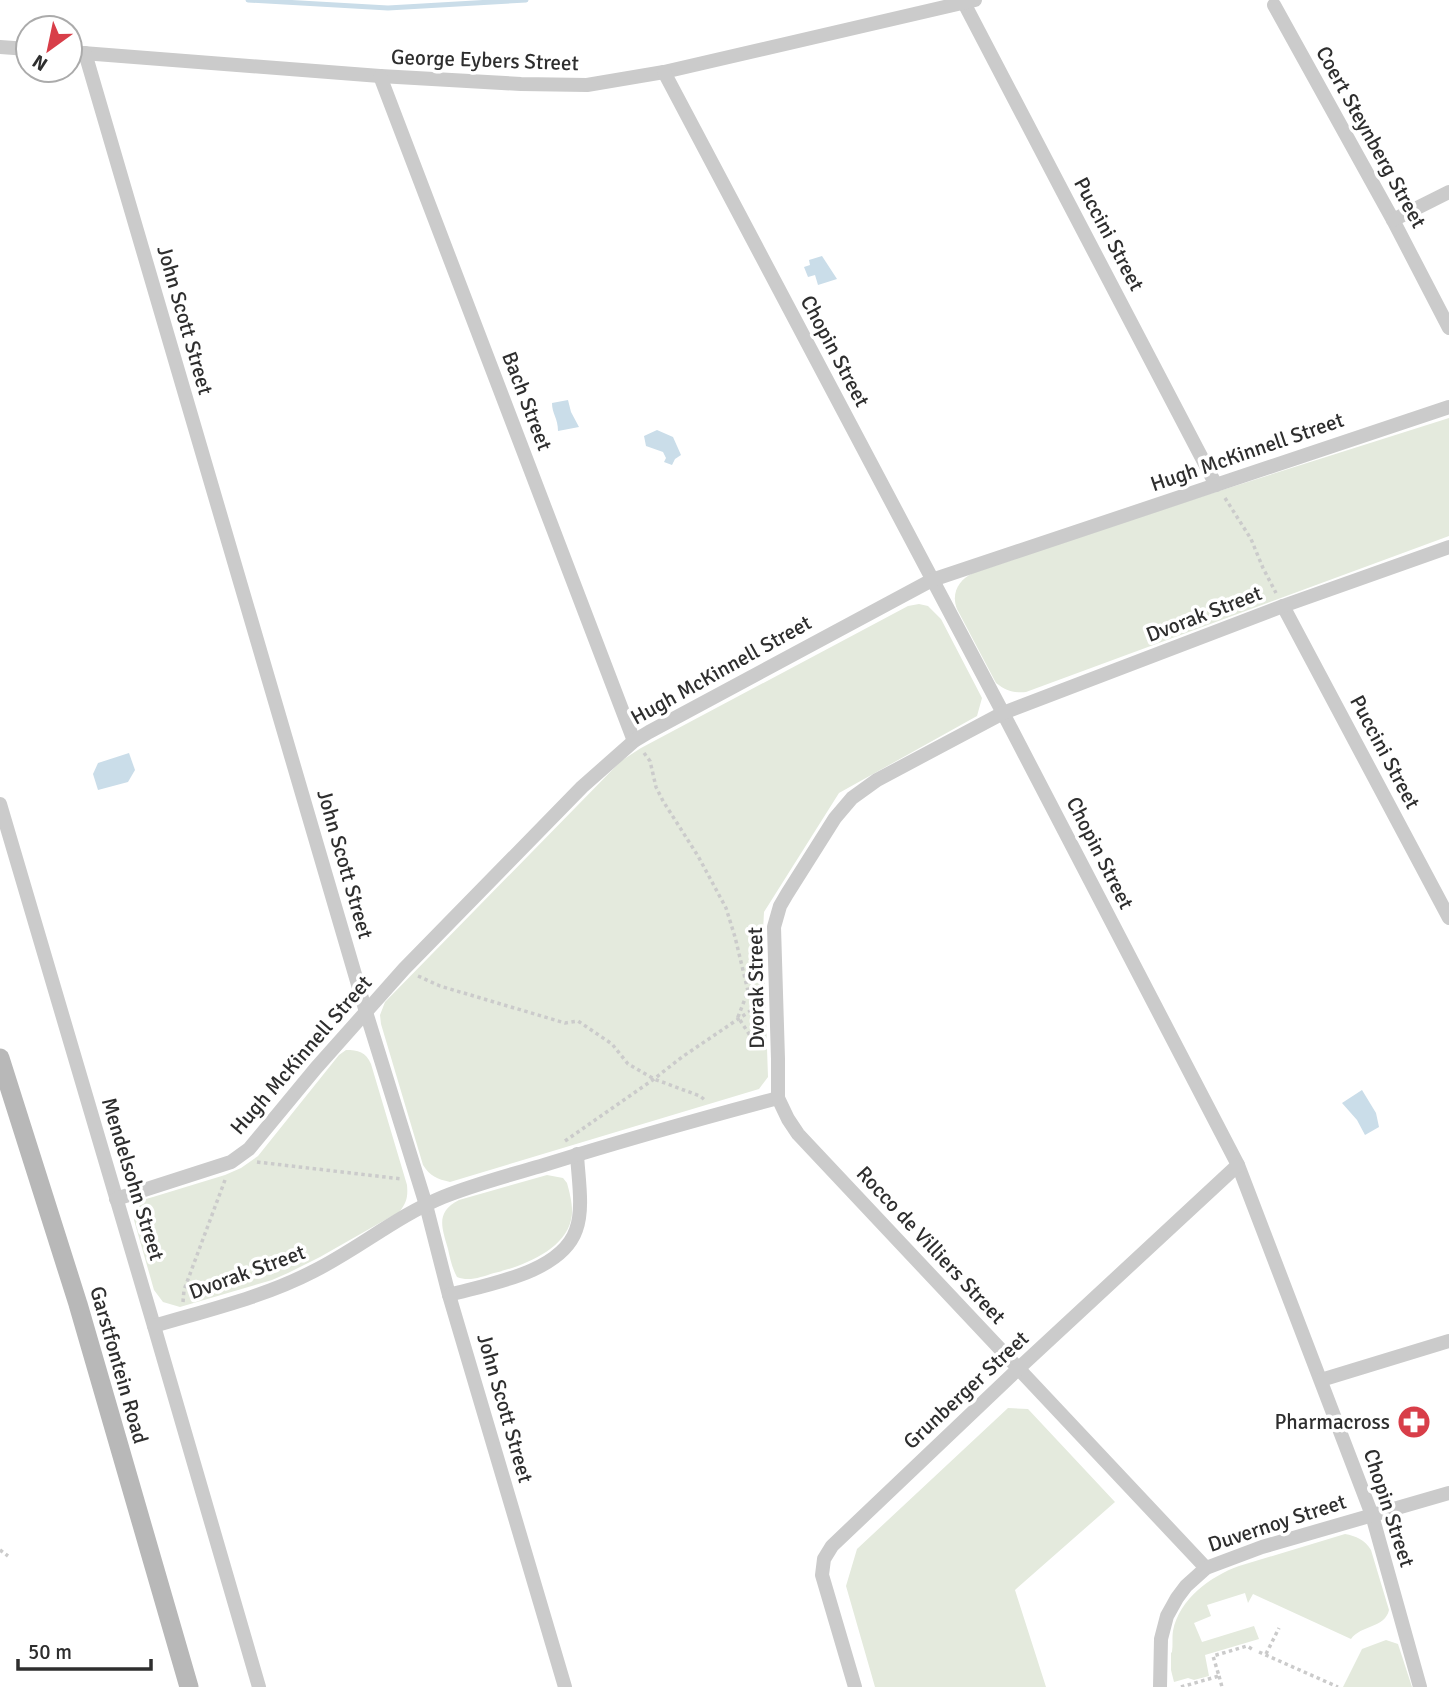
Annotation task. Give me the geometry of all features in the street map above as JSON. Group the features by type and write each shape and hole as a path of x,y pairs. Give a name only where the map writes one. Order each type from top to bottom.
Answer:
{"main road":[{"name":"Garstfontein Road","path":"0,1058 78,1304 189,1687"}],"street":[{"name":"George Eybers Street","path":"84,53 380,76 571,86 664,72 969,1"},
{"name":"Puccini Street","path":"969,1 1216,485"},
{"name":"Coert Steynberg Street","path":"1274,5 1393,220 1449,328"},
{"name":"Chopin Street","path":"664,72 1003,713 1238,1165 1372,1515 1420,1687"},
{"name":"John Scott Street","path":"84,75 418,1178 449,1295 565,1687"},
{"name":"Bach Street","path":"380,76 634,741"},
{"path":"1393,220 1449,192"},
{"name":"Hugh McKinnell Street","path":"116,1199 237,1158 249,1149 404,969 582,787 634,741 662,724 932,580 1449,407"},
{"name":"Dvorak Street","path":"154,1326 296,1280 426,1205 455,1192 577,1154 778,1098 774,927 780,906 842,808 852,798 877,780 1003,713 1283,606 1449,547"},
{"name":"Puccini Street","path":"1283,606 1449,918"},
{"name":"Mendelsohn Street","path":"0,804 259,1687"},
{"name":"Rocco de Villiers Street","path":"778,1098 798,1134 1206,1568"},
{"path":"449,1295 536,1269 571,1242 580,1212 577,1154"},
{"name":"Grunberger Street","path":"855,1687 823,1583 822,1567 827,1553 1018,1369 1238,1165"},
{"path":"1321,1380 1449,1341"},
{"name":"Duvernoy Street","path":"1160,1687 1161,1639 1167,1616 1186,1586 1206,1568 1262,1547 1449,1493"}],"path":[{"path":"1216,485 1251,539 1283,606"},
{"path":"634,741 650,761 656,787 663,802 698,856 726,908 748,991 738,1017 753,1040 778,1059"},
{"path":"404,969 440,986 534,1015 565,1023 578,1021 612,1044 628,1064 654,1079 700,1096 719,1113"},
{"path":"545,1165 567,1138 775,994"},
{"path":"182,1318 184,1290 237,1158 398,1179 418,1178"},
{"path":"0,1550 8,1556"},
{"path":"1266,1655 1279,1628"},
{"path":"1222,1687 1213,1656 1247,1646 1252,1648"},
{"path":"1259,1652 1338,1687"},
{"path":"1181,1687 1219,1676"}],"shaded area":[{"path":"1449,418 1449,536 1026,692 1010,691 996,683 957,609 957,588 963,579 973,573"},
{"path":"908,606 928,606 941,619 982,698 977,716 839,793 764,912 768,1077 759,1089 450,1182 431,1174 423,1165 381,1024 380,1015 385,1002 621,761"},
{"path":"346,1050 361,1052 371,1064 407,1185 402,1209 320,1257 272,1280 180,1307 163,1302 154,1290 134,1220 139,1206 146,1199 225,1175 258,1156 339,1055"},
{"path":"547,1175 563,1178 570,1197 571,1220 560,1241 540,1256 516,1267 475,1278 457,1277 451,1263 442,1221 446,1210 459,1200"},
{"path":"1008,1408 1028,1409 1115,1502 1015,1590 1046,1687 875,1687 846,1586 857,1549"},
{"path":"1345,1534 1360,1539 1371,1550 1389,1610 1383,1620 1355,1634 1351,1639 1253,1594 1248,1603 1245,1593 1207,1605 1211,1616 1194,1623 1202,1642 1254,1626 1259,1639 1205,1655 1209,1676 1174,1682 1171,1653 1176,1619 1198,1590 1228,1570"},
{"path":"1386,1640 1398,1644 1412,1687 1343,1687 1362,1649"}],"water":[{"path":"822,256 837,279 818,285 815,275 808,277 804,267 810,265 809,260"},
{"path":"568,400 579,427 558,431 552,403"},
{"path":"657,430 673,437 681,455 672,465 664,462 666,458 663,452 646,446 644,436"},
{"path":"129,753 135,770 128,782 98,790 93,774 98,763"},
{"path":"1362,1090 1376,1113 1379,1127 1365,1135 1357,1120 1342,1103"}],"waterway":[{"path":"248,0 388,8 526,0"}],"place":[{"name":"Pharmacross","path":"1414,1422"}]}
